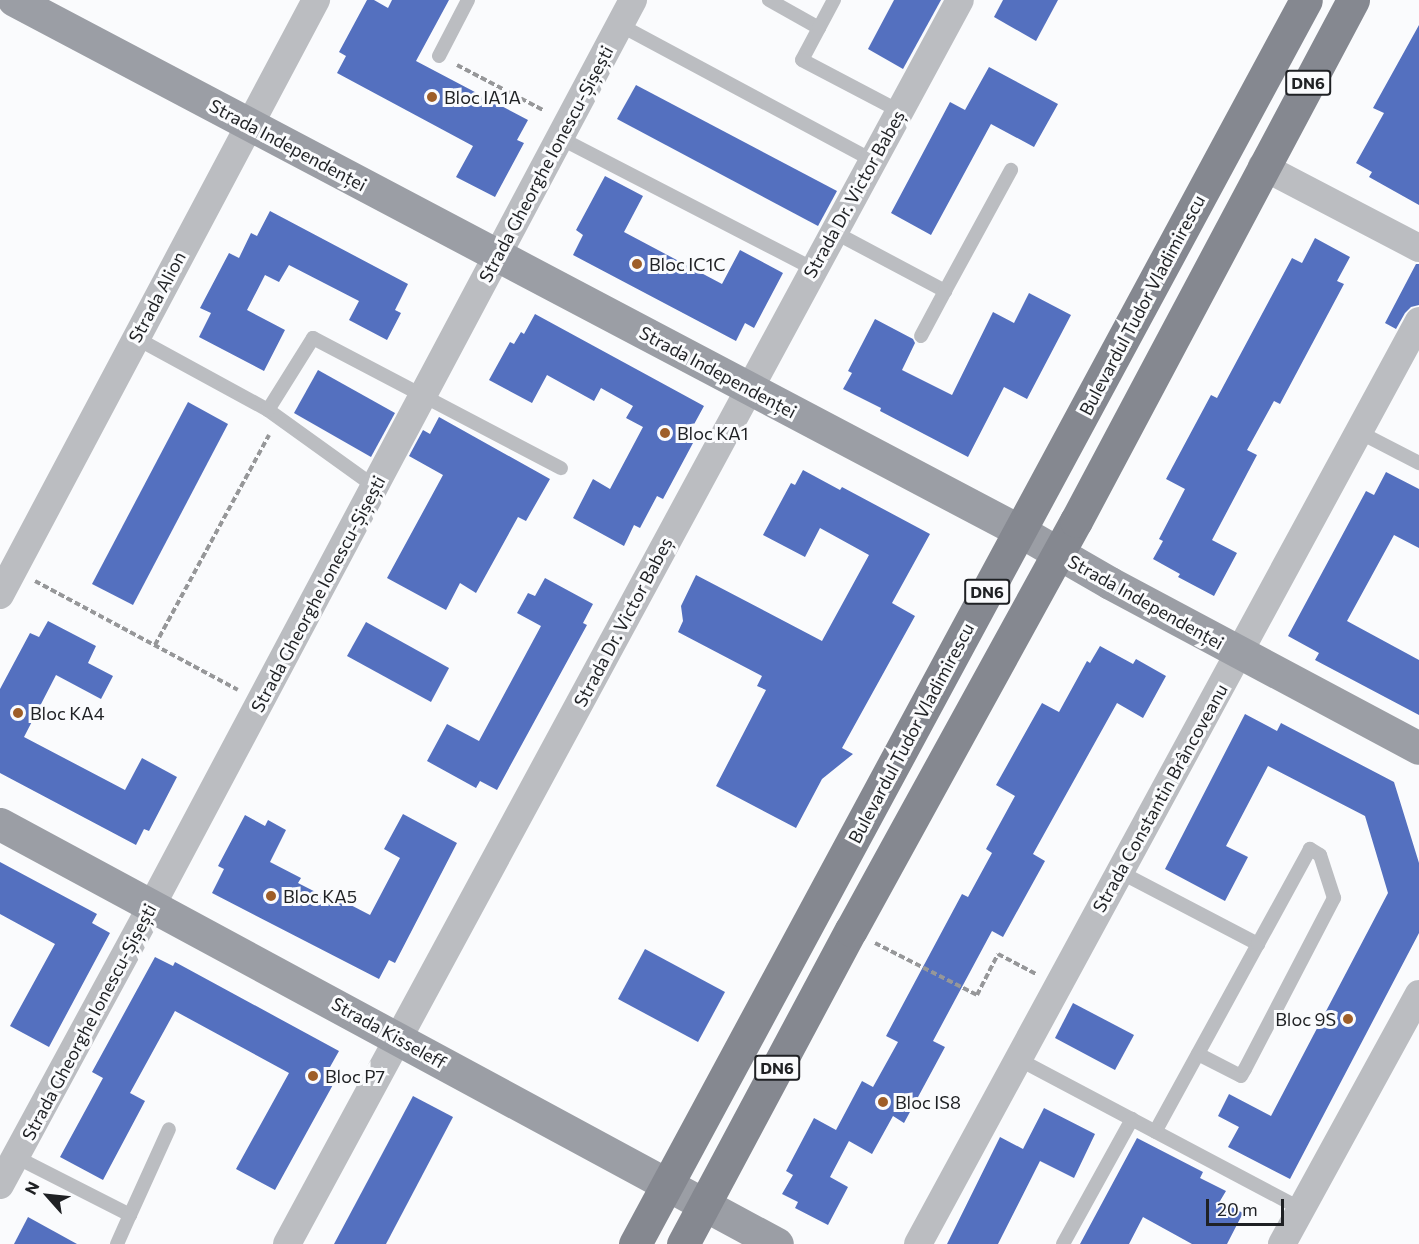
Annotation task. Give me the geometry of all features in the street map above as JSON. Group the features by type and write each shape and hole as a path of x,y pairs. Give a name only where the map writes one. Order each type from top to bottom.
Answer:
{"main road":[{"name":"Bulevardul Tudor Vladimirescu","path":"635,1244 1306,0"},
{"name":"DN6","path":"683,1244 851,930 1058,553 1262,166 1353,0"}],"street":[{"name":"Strada Independenței","path":"14,0 1020,531 1240,653 1419,748"},
{"name":"Strada Alion","path":"0,595 316,0"},
{"name":"Strada Gheorghe Ionescu-Șișești","path":"0,1185 261,702 633,0"},
{"name":"Strada Dr. Victor Babeș","path":"287,1244 960,0"},
{"path":"1262,166 1419,248"},
{"name":"Strada Constantin Brâncoveanu","path":"918,1244 1419,321"},
{"name":"Strada Kisseleff","path":"0,824 398,1037 777,1244"},
{"path":"1282,1244 1419,994"}],"lane":[{"path":"439,56 468,0"},
{"path":"769,0 819,28"},
{"path":"834,0 802,60 899,111"},
{"path":"620,25 872,159"},
{"path":"564,130 814,269"},
{"path":"921,336 1011,170"},
{"path":"834,232 945,291"},
{"path":"136,338 273,414 375,488"},
{"path":"273,414 313,338 561,468"},
{"path":"1359,432 1419,463"},
{"path":"1155,1132 1310,849 1320,855 1334,898 1245,1070 1241,1076 1198,1054"},
{"path":"1120,872 1258,944"},
{"path":"1018,1059 1301,1209"},
{"path":"1063,1244 1132,1119"},
{"path":"117,1244 169,1129"},
{"path":"16,1157 130,1215"}],"path":[{"path":"439,56 564,130"},
{"path":"155,645 273,414"},
{"path":"14,570 261,702"},
{"path":"851,930 977,995 998,954 1058,986"}],"building":[{"name":"Bloc IA1A","path":"367,0 374,0 388,8 392,0 449,0 416,61 528,120 517,140 524,143 495,197 456,177 473,146 337,73 346,56 339,52"},
{"path":"894,0 941,0 903,69 868,49"},
{"path":"1003,0 1058,0 1036,41 994,17"},
{"path":"1419,25 1419,205 1369,177 1372,172 1356,163 1384,113 1373,108"},
{"path":"989,67 1058,104 1034,147 991,124 931,235 891,213 950,102 965,110"},
{"path":"636,85 837,191 818,226 617,119"},
{"name":"Bloc IC1C","path":"605,176 643,196 624,232 722,284 740,250 783,273 754,328 745,323 736,341 573,255 583,235 576,230"},
{"path":"270,211 408,284 395,310 401,313 387,340 349,320 359,301 289,265 279,282 265,275 247,310 285,330 264,371 199,337 211,313 200,308 229,253 239,258 251,233 257,236"},
{"path":"1315,238 1350,257 1337,281 1344,284 1280,404 1274,401 1247,450 1257,455 1212,540 1237,553 1214,596 1178,577 1180,574 1153,559 1163,541 1159,539 1185,489 1166,479 1211,395 1217,398 1292,258 1302,263"},
{"path":"1416,264 1419,264 1419,305 1411,307 1405,313 1396,329 1385,323"},
{"path":"1029,293 1071,315 1027,399 1004,387 968,457 843,389 852,373 848,371 875,319 913,339 915,343 902,370 952,395 993,312 1014,323"},
{"name":"Bloc KA1","path":"535,314 704,406 686,439 693,443 663,499 657,496 640,528 634,525 624,546 573,518 593,479 610,489 643,427 626,418 633,406 601,388 594,401 547,375 532,403 489,380 510,342 514,344 521,332 524,334"},
{"path":"318,370 395,413 371,457 294,413"},
{"path":"188,402 228,424 133,605 92,584"},
{"path":"439,417 550,479 526,521 518,517 476,593 460,583 446,610 387,578 443,475 409,456 423,430 430,434"},
{"path":"803,470 840,490 842,487 930,534 892,603 915,616 842,748 853,754 822,779 796,828 716,786 766,690 757,686 762,676 678,632 683,621 681,606 696,575 822,641 869,555 820,528 805,557 763,535 791,483 795,485"},
{"path":"1386,472 1419,489 1419,548 1394,535 1347,621 1419,660 1419,715 1315,660 1319,653 1288,636 1366,491 1374,495"},
{"path":"545,578 593,604 583,623 587,625 497,790 480,781 476,788 427,761 447,724 479,741 541,626 517,613 528,593 535,596"},
{"name":"Bloc KA4","path":"48,621 96,646 88,663 113,676 101,699 56,675 24,737 125,790 142,758 177,777 149,831 144,829 136,845 0,773 0,689 30,633 39,637"},
{"path":"366,622 449,668 431,702 347,656"},
{"path":"1100,646 1133,664 1136,659 1166,676 1143,718 1117,703 1033,854 1045,861 1003,937 992,931 933,1041 945,1047 904,1123 893,1116 872,1154 849,1141 830,1177 848,1187 828,1225 795,1208 798,1202 782,1194 793,1175 786,1171 814,1118 836,1130 862,1081 873,1087 898,1042 886,1036 962,894 968,897 992,853 986,849 1015,796 996,785 1042,703 1059,712 1087,661 1090,663"},
{"name":"Bloc 9S","path":"1245,714 1277,731 1281,723 1394,782 1419,863 1419,933 1290,1179 1228,1147 1239,1127 1218,1116 1229,1094 1271,1116 1388,893 1365,816 1268,766 1226,846 1248,857 1225,901 1165,869"},
{"name":"Bloc KA5","path":"403,814 457,843 395,963 389,960 379,979 212,893 224,869 218,866 245,815 265,826 268,820 286,830 270,862 301,878 298,883 337,903 339,899 370,915 400,858 384,849"},
{"path":"0,862 97,914 92,923 110,933 49,1047 10,1026 55,944 0,914"},
{"path":"645,949 725,992 698,1042 618,999"},
{"name":"Bloc P7","path":"155,957 173,966 175,962 339,1051 330,1067 340,1072 275,1190 236,1169 289,1073 175,1011 130,1093 145,1101 103,1180 60,1157 103,1078 92,1072"},
{"path":"1073,1003 1134,1035 1115,1070 1055,1038"},
{"path":"413,1096 453,1117 386,1244 334,1244"},
{"path":"1044,1108 1095,1134 1074,1178 1040,1161 998,1244 947,1244 1000,1137 1023,1149"},
{"path":"1137,1138 1203,1172 1200,1178 1226,1191 1220,1201 1243,1213 1227,1244 1192,1244 1143,1217 1129,1244 1080,1244"},
{"path":"28,1217 77,1244 14,1244"}],"place":[{"name":"Bloc IA1A","path":"432,97"},
{"name":"Bloc IC1C","path":"637,264"},
{"name":"Bloc KA1","path":"665,433"},
{"name":"Bloc KA4","path":"18,713"},
{"name":"Bloc KA5","path":"271,896"},
{"name":"Bloc 9S","path":"1348,1019"},
{"name":"Bloc P7","path":"313,1076"},
{"name":"Bloc IS8","path":"883,1102"}]}
